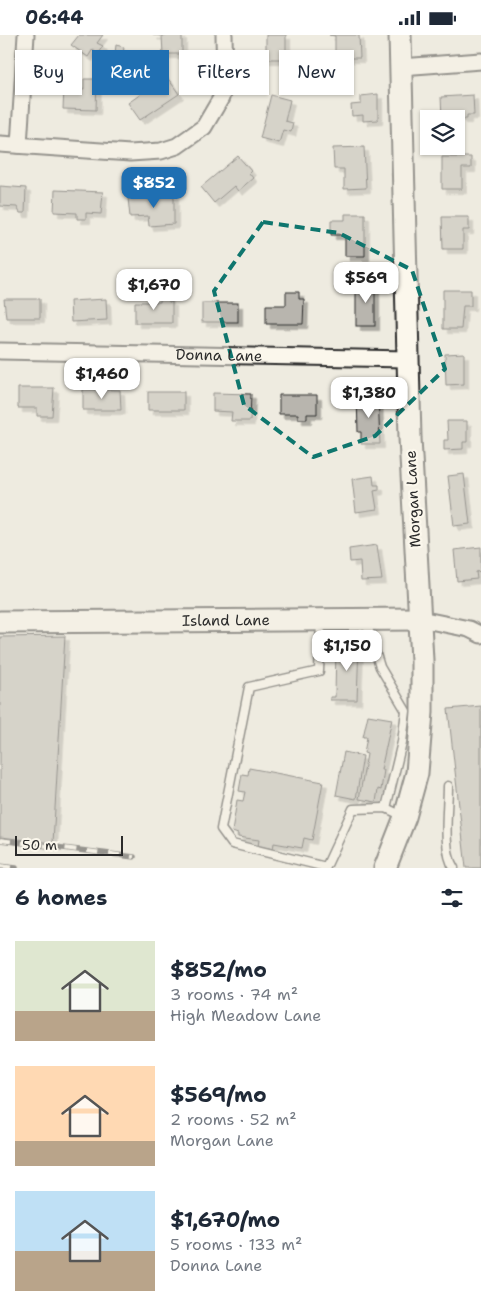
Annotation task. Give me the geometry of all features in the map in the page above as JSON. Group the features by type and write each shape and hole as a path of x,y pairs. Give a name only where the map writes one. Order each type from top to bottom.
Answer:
{"street":[{"path":"19,145 26,35"},
{"path":"0,144 130,153 161,151 177,146 204,127 221,98 225,81 224,35"},
{"name":"Morgan Lane","path":"386,868 405,817 417,773 421,743 422,660 407,359 400,35"},
{"path":"401,67 481,61"},
{"name":"Donna Lane","path":"0,351 407,359"},
{"name":"Island Lane","path":"0,622 420,619 469,629 481,635"}],"lane":[{"path":"365,618 380,667 406,711 402,742 386,808"},
{"path":"321,619 319,671 249,687 221,829 232,844 326,867 353,809 386,808 405,817"},
{"path":"448,786 447,847 449,862 454,868"}],"highlighted area":[{"path":"263,222 339,233 412,270 445,369 375,436 313,457 244,405 214,291"}],"building":[{"path":"79,35 103,35 97,43 103,46 100,50 93,49 88,57 82,53 82,50 78,50 71,45"},
{"path":"153,35 182,35 182,50 179,50 179,54 169,54 169,50 163,50 162,36"},
{"path":"266,35 286,35 286,50 279,50 279,59 269,59 269,50 266,50"},
{"path":"329,35 359,35 360,58 354,58 354,50 335,50 335,36"},
{"path":"116,45 124,47 124,50 115,50"},
{"path":"84,79 92,79 92,95 96,95 96,110 63,109 64,95 82,95 82,89 84,89"},
{"path":"169,80 179,94 140,120 128,103 140,95 169,95"},
{"path":"378,94 378,120 363,121 363,115 352,116 351,105 361,104 361,96"},
{"path":"271,95 290,100 285,121 293,123 291,132 283,130 279,143 260,138"},
{"path":"473,95 474,115 467,115 467,119 465,119 465,110 442,110 441,97"},
{"path":"364,147 366,188 344,189 344,169 334,169 333,148"},
{"path":"238,156 251,171 249,173 253,178 238,191 234,186 214,203 201,187"},
{"path":"442,157 471,157 471,168 462,168 462,189 442,189"},
{"path":"0,186 26,188 25,213 20,213 17,207 0,206"},
{"path":"55,190 103,192 101,214 86,213 86,219 77,219 77,213 54,212"},
{"path":"174,194 174,224 149,226 148,216 130,217 128,198"},
{"path":"345,214 365,214 365,256 345,256 345,235 331,235 331,220 345,220"},
{"path":"442,217 469,217 469,230 463,230 463,249 443,249"},
{"path":"356,282 375,282 375,326 356,326"},
{"path":"443,290 471,290 471,306 463,306 461,329 443,329"},
{"path":"286,292 299,292 299,299 304,299 303,324 266,324 266,305 286,305"},
{"path":"160,294 169,294 169,302 172,302 172,323 135,323 135,302 160,302"},
{"path":"4,299 40,299 40,318 6,318"},
{"path":"106,299 107,320 71,322 70,301"},
{"path":"202,303 238,303 238,322 202,322"},
{"path":"464,353 464,384 446,385 445,354"},
{"path":"18,388 54,388 52,416 37,416 37,408 18,408"},
{"path":"83,389 120,390 121,410 83,410"},
{"path":"148,392 184,392 184,410 148,410"},
{"path":"213,393 251,394 250,421 231,421 232,412 213,411"},
{"path":"378,394 380,444 361,444 361,432 358,432 357,395"},
{"path":"279,395 317,395 317,414 307,414 307,419 298,419 298,414 279,414"},
{"path":"447,421 467,421 467,442 463,442 463,449 444,450 444,440 448,440"},
{"path":"464,474 470,524 454,526 448,476"},
{"path":"373,476 374,485 379,485 379,490 374,491 377,509 356,512 352,479"},
{"path":"377,545 382,580 361,581 360,561 350,562 349,549"},
{"path":"481,547 481,571 476,572 477,579 457,581 454,550"},
{"path":"65,636 53,843 0,837 0,637"},
{"path":"336,643 359,644 357,700 330,700 330,697 335,697"},
{"path":"481,706 481,868 466,868 448,709"},
{"path":"368,715 392,719 381,770 384,770 381,790 378,789 376,802 359,799 367,754 364,753 367,737 363,737"},
{"path":"344,752 363,756 356,799 336,795"},
{"path":"249,768 323,782 312,840 304,838 302,848 274,843 273,849 258,846 259,840 238,837 238,834 232,832 237,800 243,801 245,792 239,791 242,774 248,775"}],"railway":[{"path":"0,840 134,857"},
{"path":"0,866 16,868"}]}
